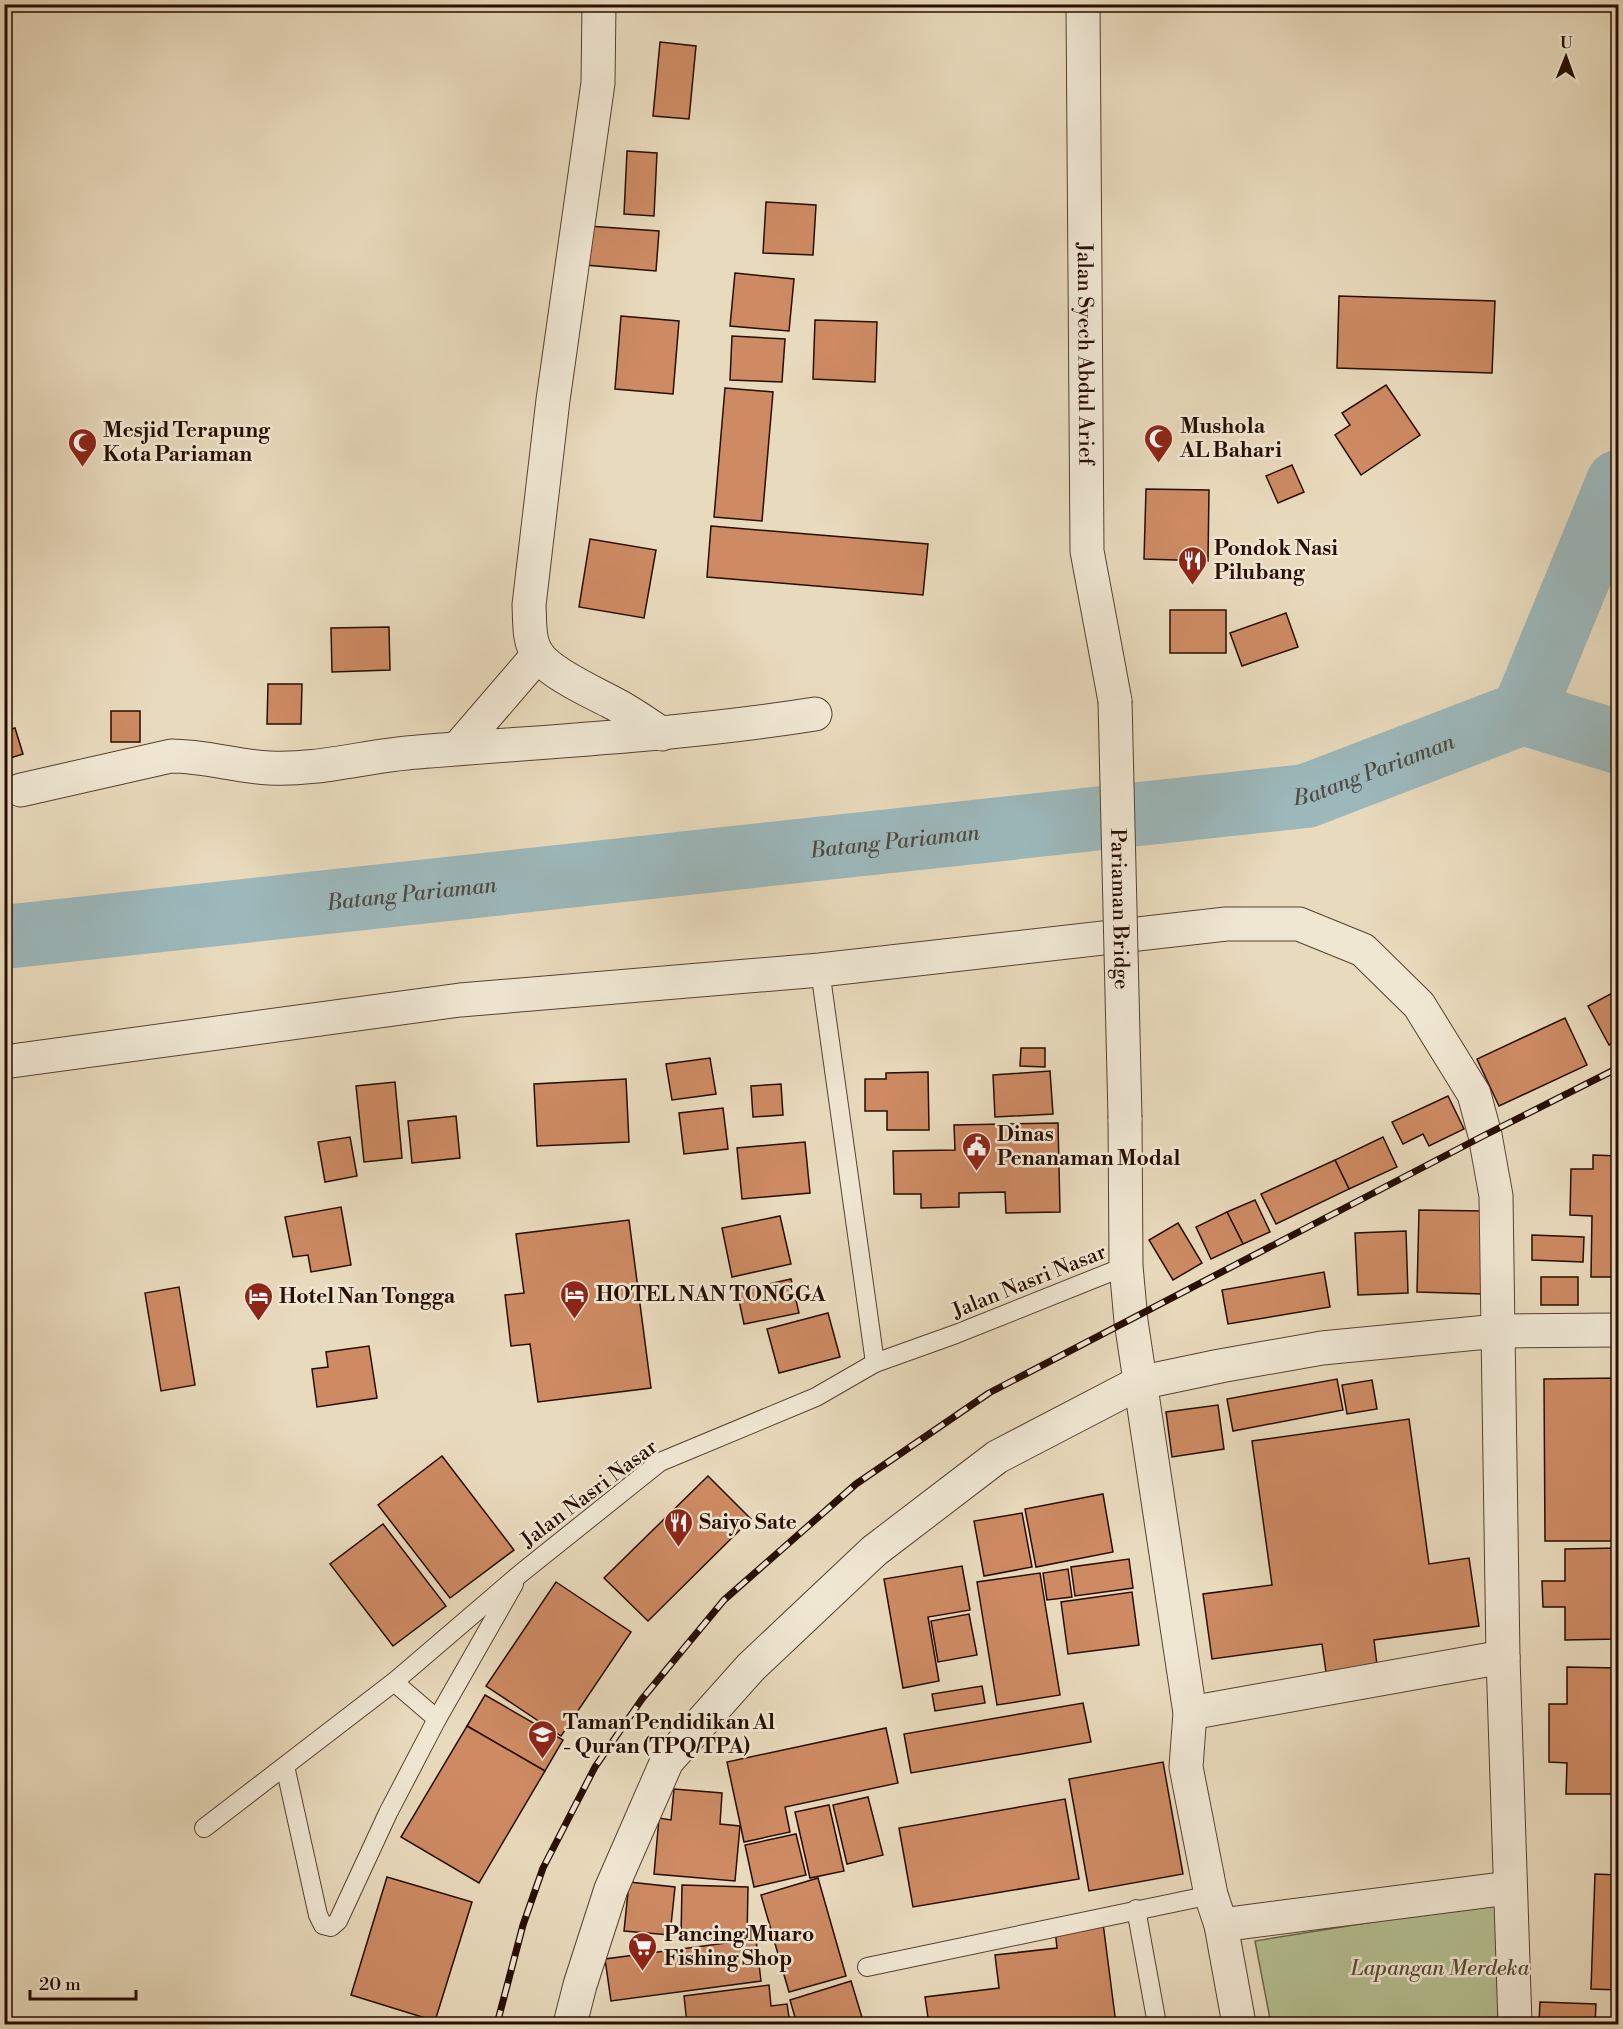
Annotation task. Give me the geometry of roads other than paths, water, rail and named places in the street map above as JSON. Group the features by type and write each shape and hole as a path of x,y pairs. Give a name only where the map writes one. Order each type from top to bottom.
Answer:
{"street":[{"path":"599,4 598,83 553,400 529,605 532,643 546,664 590,693 611,701 662,734"},
{"name":"Jalan Syech Abdul Arief","path":"1083,4 1087,551 1115,701"},
{"path":"458,748 538,655"},
{"name":"Pariaman Bridge","path":"1115,701 1125,1118 1126,1266 1131,1321 1190,1713 1186,1767 1211,1895 1221,1925 1239,2025"},
{"path":"21,790 171,756 193,756 270,768 458,748 662,734 814,714"},
{"path":"4,1062 460,1000 820,970 1226,924 1299,924 1363,950 1419,1005 1474,1094 1485,1135 1496,1196 1503,1657 1515,2025"},
{"path":"570,2025 580,1985 611,1889 667,1761 751,1667 874,1551 997,1456 1139,1383 1220,1366 1322,1348 1498,1331 1618,1330"},
{"path":"1190,1713 1503,1657"},
{"path":"1221,1925 1509,1888"}],"lane":[{"path":"820,970 875,1363"},
{"name":"Jalan Nasri Nasar","path":"204,1828 394,1682 520,1574 660,1462 816,1397 875,1363 956,1334 1126,1266"},
{"path":"285,1766 318,1915 323,1925 331,1927 338,1921 388,1813 437,1719 520,1574"},
{"path":"394,1682 437,1719"},
{"path":"867,1967 1211,1895"},
{"path":"1136,1909 1157,2025"}],"waterway":[{"name":"Batang Pariaman","path":"4,937 1306,796 1523,713 1618,482"},
{"path":"1523,713 1618,742"}],"railway":[{"path":"497,2024 523,1925 543,1868 595,1767 642,1699 724,1600 856,1484 989,1393 1618,1068"}],"place":[{"name":"Mushola AL Bahari","path":"1159,464"},
{"name":"Mesjid Terapung Kota Pariaman","path":"82,468"},
{"name":"Pondok Nasi Pilubang","path":"1193,586"},
{"name":"Dinas Penanaman Modal","path":"976,1172"},
{"name":"HOTEL NAN TONGGA","path":"575,1320"},
{"name":"Hotel Nan Tongga","path":"258,1322"},
{"name":"Saiyo Sate","path":"678,1548"},
{"name":"Taman Pendidikan Al - Quran (TPQ/TPA)","path":"542,1760"},
{"name":"Pancing Muaro Fishing Shop","path":"643,1972"}],"park label":[{"name":"Lapangan Merdeka","path":"1440,1968"}]}
